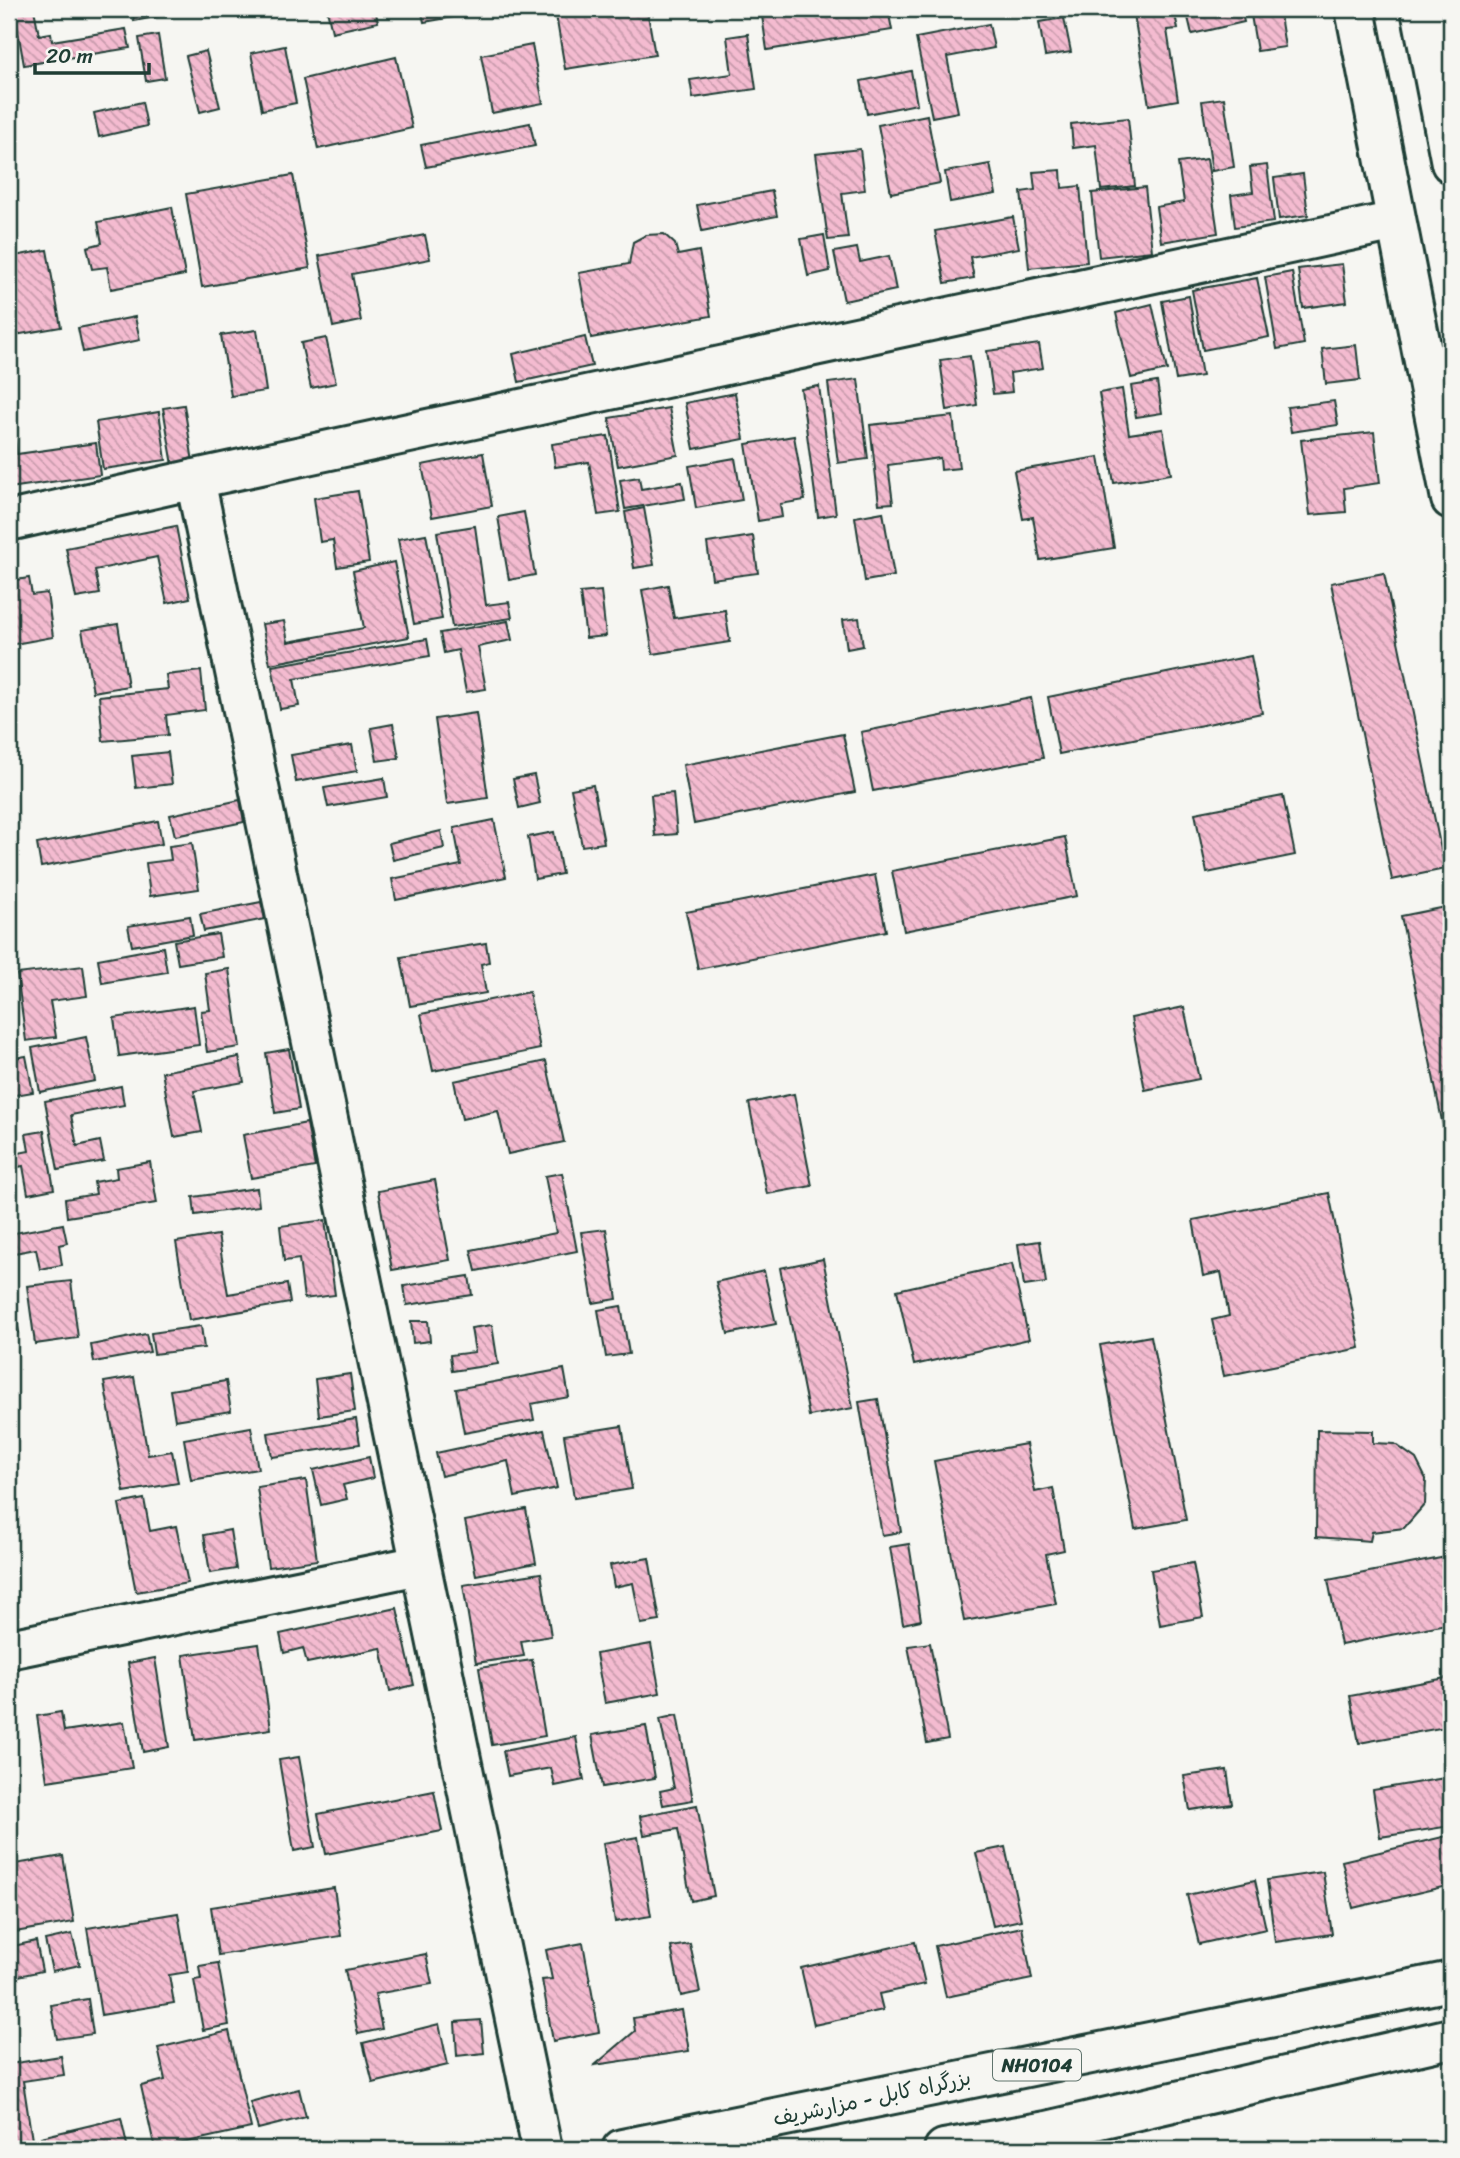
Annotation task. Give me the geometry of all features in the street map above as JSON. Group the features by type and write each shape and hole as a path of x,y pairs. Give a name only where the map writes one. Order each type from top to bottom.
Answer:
{"main road":[{"path":"1355,9 1451,499"},
{"path":"1420,9 1451,163"},
{"path":"9,521 1396,221"},
{"path":"195,479 542,2149"},
{"path":"9,1649 420,1565"},
{"name":"بزرگراه کابل - مزارشریف","path":"622,2149 1451,1981"},
{"path":"944,2149 1047,2131 1451,2038"}],"building":[{"path":"14,9 34,9 39,35 51,33 52,41 126,29 130,48 24,65"},
{"path":"132,9 176,9 176,13 134,21"},
{"path":"327,9 375,9 378,22 332,32"},
{"path":"421,9 500,9 424,22"},
{"path":"555,9 647,9 655,55 565,69"},
{"path":"761,9 888,9 892,30 767,50"},
{"path":"1133,9 1174,9 1178,29 1167,30 1178,100 1149,105"},
{"path":"1186,9 1241,9 1244,22 1192,34"},
{"path":"1250,9 1279,9 1285,47 1257,51"},
{"path":"1064,18 1071,52 1045,56 1039,22"},
{"path":"989,24 994,48 947,57 958,112 932,117 916,38"},
{"path":"748,34 756,89 693,98 690,80 732,74 727,37"},
{"path":"158,35 165,78 146,81 139,38"},
{"path":"532,45 543,103 492,113 481,55"},
{"path":"285,46 296,103 262,110 251,53"},
{"path":"206,51 220,107 200,112 186,56"},
{"path":"396,57 412,128 318,149 303,79"},
{"path":"911,71 917,104 867,114 861,81"},
{"path":"1224,98 1234,167 1212,171 1202,101"},
{"path":"142,102 147,126 99,137 94,113"},
{"path":"927,115 940,183 891,193 878,125"},
{"path":"1128,118 1135,186 1101,190 1096,145 1073,148 1071,124"},
{"path":"530,123 535,146 426,167 421,145"},
{"path":"860,149 865,190 842,193 848,238 828,240 816,154"},
{"path":"1207,159 1218,233 1161,242 1156,207 1184,202 1178,163"},
{"path":"990,164 996,194 950,202 945,172"},
{"path":"1267,165 1274,222 1235,227 1231,195 1253,192 1250,167"},
{"path":"1061,170 1062,188 1080,186 1087,262 1029,268 1021,192 1035,190 1033,172"},
{"path":"1303,174 1308,215 1279,219 1274,178"},
{"path":"293,175 310,268 202,287 186,194"},
{"path":"1145,187 1152,251 1099,257 1092,193"},
{"path":"772,191 777,216 702,231 697,205"},
{"path":"172,207 185,275 111,289 107,267 92,269 87,247 102,243 98,222"},
{"path":"1013,217 1019,248 970,257 974,278 945,283 935,231"},
{"path":"664,234 675,244 678,255 699,251 711,316 591,338 579,273 629,264 633,242 646,235"},
{"path":"425,235 430,259 352,274 361,321 333,327 319,256"},
{"path":"824,235 830,271 808,276 801,239"},
{"path":"857,248 860,262 889,256 896,290 844,301 834,252"},
{"path":"47,250 61,327 9,336 9,257"},
{"path":"1342,264 1347,302 1303,308 1298,269"},
{"path":"1292,272 1304,344 1277,349 1265,277"},
{"path":"1257,278 1269,337 1203,350 1192,290"},
{"path":"1189,296 1202,376 1176,380 1162,301"},
{"path":"1152,304 1167,370 1131,378 1116,313"},
{"path":"135,317 140,340 83,352 78,328"},
{"path":"257,330 266,391 231,396 221,335"},
{"path":"585,337 592,366 519,382 513,354"},
{"path":"326,338 336,383 311,388 301,343"},
{"path":"1039,344 1043,368 1010,373 1012,392 993,394 987,351"},
{"path":"1356,345 1360,380 1326,384 1322,349"},
{"path":"970,356 977,405 947,410 940,360"},
{"path":"858,379 868,459 838,463 828,383"},
{"path":"1157,382 1162,413 1136,417 1131,386"},
{"path":"819,386 836,514 818,517 801,389"},
{"path":"1122,389 1129,434 1163,429 1171,474 1114,483 1099,393"},
{"path":"735,393 744,439 694,449 685,403"},
{"path":"1334,401 1338,425 1291,432 1287,407"},
{"path":"184,405 193,462 173,465 163,408"},
{"path":"669,408 678,455 618,466 609,418"},
{"path":"159,412 166,460 103,469 96,422"},
{"path":"953,416 959,468 941,470 940,458 888,465 893,503 879,504 870,425"},
{"path":"1374,432 1380,483 1344,488 1346,512 1310,515 1301,440"},
{"path":"15,436 17,454 96,443 100,475 9,488 9,437"},
{"path":"608,436 620,512 598,515 589,462 555,467 552,444"},
{"path":"794,436 805,500 780,504 782,517 758,521 746,444"},
{"path":"483,453 492,506 432,517 422,465"},
{"path":"1099,457 1114,548 1040,560 1033,517 1023,519 1014,471"},
{"path":"735,458 742,500 696,508 689,466"},
{"path":"639,477 641,489 682,482 685,499 625,509 620,480"},
{"path":"358,491 369,562 337,567 333,540 320,542 314,498"},
{"path":"644,508 654,565 634,568 625,512"},
{"path":"524,512 535,575 509,580 498,517"},
{"path":"883,512 894,576 865,581 855,517"},
{"path":"176,526 190,598 167,603 157,557 95,570 100,594 76,598 66,548"},
{"path":"475,526 486,605 509,602 512,618 452,627 437,532"},
{"path":"426,534 442,619 414,624 398,539"},
{"path":"753,536 758,573 712,579 707,543"},
{"path":"394,562 409,637 270,664 262,624 284,621 288,642 364,628 353,571"},
{"path":"1384,573 1445,869 1392,880 1331,583"},
{"path":"29,578 32,595 47,593 53,637 9,645 9,581"},
{"path":"668,585 674,618 725,610 730,642 653,654 642,590"},
{"path":"601,591 606,636 586,638 580,593"},
{"path":"859,618 863,646 847,649 843,620"},
{"path":"508,621 512,640 478,647 486,689 466,692 458,650 444,653 440,633"},
{"path":"118,624 128,686 93,692 82,630"},
{"path":"427,639 430,656 294,679 299,706 280,709 272,666"},
{"path":"1251,656 1262,713 1059,754 1048,697"},
{"path":"201,671 205,710 166,715 168,735 103,741 99,696 168,689 166,675"},
{"path":"1031,698 1043,758 873,791 861,732"},
{"path":"476,713 488,798 447,804 435,719"},
{"path":"393,724 399,758 377,761 371,728"},
{"path":"843,734 855,792 694,824 683,765"},
{"path":"352,745 357,771 296,782 291,755"},
{"path":"168,752 172,784 136,788 132,756"},
{"path":"534,775 540,803 519,808 513,779"},
{"path":"384,778 387,797 328,807 324,788"},
{"path":"593,785 604,843 582,846 571,789"},
{"path":"673,793 677,834 655,836 651,795"},
{"path":"1283,796 1295,855 1207,873 1195,813"},
{"path":"240,800 244,822 175,836 170,815"},
{"path":"494,820 506,877 396,900 392,879 461,865 454,828"},
{"path":"158,821 162,844 41,867 37,844"},
{"path":"441,831 444,848 393,860 389,843"},
{"path":"554,832 562,874 535,879 528,837"},
{"path":"1065,837 1077,896 904,931 892,871"},
{"path":"192,843 199,889 150,896 146,863 171,860 169,846"},
{"path":"875,875 886,931 698,969 686,912"},
{"path":"261,902 265,919 204,931 200,914"},
{"path":"1451,906 1451,1140 1446,1141 1401,916"},
{"path":"190,916 193,935 132,946 128,926"},
{"path":"218,934 222,957 178,964 174,941"},
{"path":"486,943 489,962 481,964 486,993 410,1006 401,957"},
{"path":"163,947 167,972 102,983 98,959"},
{"path":"83,966 87,996 50,1001 56,1037 26,1041 17,974"},
{"path":"229,969 240,1047 207,1052 201,1011 210,1010 205,973"},
{"path":"529,992 540,1049 433,1071 421,1014"},
{"path":"194,1006 199,1045 119,1056 114,1018"},
{"path":"1184,1007 1199,1079 1145,1090 1131,1018"},
{"path":"86,1037 95,1081 40,1092 32,1048"},
{"path":"289,1049 299,1109 275,1113 266,1053"},
{"path":"26,1056 33,1092 9,1096 9,1059"},
{"path":"239,1057 244,1082 194,1091 202,1132 174,1137 162,1072"},
{"path":"546,1061 564,1142 508,1154 498,1111 462,1119 454,1081"},
{"path":"121,1086 124,1105 71,1115 77,1146 100,1141 104,1161 58,1170 45,1101"},
{"path":"794,1094 812,1186 767,1194 749,1103"},
{"path":"307,1123 315,1167 251,1178 243,1135"},
{"path":"44,1131 54,1189 28,1194 23,1166 9,1169 9,1155 29,1151 26,1134"},
{"path":"150,1162 157,1203 67,1217 65,1199 96,1194 94,1182 117,1178 116,1168"},
{"path":"562,1173 577,1251 476,1271 471,1250 556,1233 545,1176"},
{"path":"435,1180 450,1260 392,1270 378,1191"},
{"path":"257,1188 259,1206 195,1215 193,1197"},
{"path":"1329,1193 1360,1348 1224,1376 1212,1320 1229,1316 1221,1272 1203,1276 1193,1220"},
{"path":"325,1220 335,1295 304,1299 299,1259 284,1261 280,1226"},
{"path":"63,1224 67,1243 59,1245 62,1265 40,1269 36,1249 9,1254 9,1234"},
{"path":"606,1229 617,1299 593,1303 581,1232"},
{"path":"218,1235 228,1294 287,1284 290,1303 189,1320 176,1242"},
{"path":"1040,1241 1046,1283 1024,1286 1018,1244"},
{"path":"823,1259 853,1408 809,1416 780,1268"},
{"path":"1012,1264 1029,1339 914,1365 897,1290"},
{"path":"764,1271 776,1324 728,1334 716,1282"},
{"path":"469,1276 472,1295 407,1305 404,1286"},
{"path":"71,1281 78,1338 35,1344 27,1286"},
{"path":"13,1298 19,1332 9,1334 9,1299"},
{"path":"621,1306 629,1354 606,1357 598,1310"},
{"path":"411,1321 428,1321 430,1341 413,1343"},
{"path":"492,1325 498,1364 452,1371 450,1355 475,1352 471,1328"},
{"path":"201,1326 204,1348 154,1354 151,1333"},
{"path":"146,1334 150,1352 94,1362 91,1345"},
{"path":"1151,1336 1186,1520 1135,1529 1100,1345"},
{"path":"564,1369 569,1397 531,1404 534,1420 464,1433 456,1389"},
{"path":"350,1374 355,1411 319,1416 315,1379"},
{"path":"134,1377 148,1455 172,1451 178,1483 124,1492 104,1382"},
{"path":"226,1381 231,1411 175,1420 170,1390"},
{"path":"878,1399 901,1532 882,1535 859,1402"},
{"path":"356,1419 360,1444 272,1457 268,1433"},
{"path":"622,1426 632,1489 574,1498 564,1435"},
{"path":"251,1427 258,1469 191,1480 184,1439"},
{"path":"544,1430 557,1488 515,1497 508,1461 441,1476 436,1453"},
{"path":"1317,1430 1373,1431 1373,1443 1395,1444 1416,1459 1426,1479 1425,1504 1404,1528 1372,1532 1370,1541 1316,1537"},
{"path":"1026,1444 1035,1492 1053,1488 1064,1550 1046,1554 1056,1604 964,1621 934,1461"},
{"path":"369,1457 373,1478 343,1485 347,1499 321,1505 313,1470"},
{"path":"306,1480 317,1560 268,1567 257,1487"},
{"path":"144,1499 150,1531 176,1526 188,1583 136,1592 119,1504"},
{"path":"526,1509 536,1563 476,1575 465,1521"},
{"path":"230,1530 236,1569 210,1573 204,1535"},
{"path":"909,1544 921,1620 903,1624 890,1547"},
{"path":"1451,1556 1451,1623 1341,1645 1328,1580"},
{"path":"649,1558 660,1621 641,1624 633,1583 614,1587 610,1565"},
{"path":"1193,1563 1203,1617 1160,1625 1151,1570"},
{"path":"541,1573 551,1636 521,1641 524,1656 476,1663 463,1585"},
{"path":"397,1608 414,1685 390,1691 381,1648 307,1663 303,1648 284,1653 280,1634"},
{"path":"930,1643 948,1739 927,1743 908,1646"},
{"path":"259,1644 271,1729 195,1740 183,1655"},
{"path":"651,1644 660,1693 605,1703 596,1654"},
{"path":"155,1658 169,1747 143,1752 128,1663"},
{"path":"532,1660 545,1736 492,1745 479,1668"},
{"path":"1451,1677 1451,1726 1359,1743 1350,1696"},
{"path":"61,1712 64,1731 124,1722 132,1768 47,1781 37,1716"},
{"path":"677,1715 693,1800 663,1805 660,1791 674,1788 660,1719"},
{"path":"646,1726 655,1778 602,1787 592,1735"},
{"path":"576,1737 584,1780 555,1786 551,1768 508,1776 503,1751"},
{"path":"299,1757 315,1847 294,1851 279,1760"},
{"path":"1227,1770 1232,1804 1190,1810 1184,1776"},
{"path":"1451,1777 1451,1826 1380,1837 1373,1790"},
{"path":"434,1791 442,1831 326,1854 318,1814"},
{"path":"697,1805 714,1896 691,1901 678,1829 644,1835 640,1816"},
{"path":"1451,1835 1451,1885 1353,1908 1342,1861"},
{"path":"638,1837 651,1916 615,1922 603,1843"},
{"path":"1005,1847 1021,1920 993,1926 976,1853"},
{"path":"63,1856 74,1922 9,1933 9,1865"},
{"path":"1323,1872 1332,1934 1275,1942 1267,1880"},
{"path":"1255,1880 1266,1929 1199,1944 1187,1895"},
{"path":"334,1888 341,1936 218,1955 211,1907"},
{"path":"178,1913 188,1972 169,1975 174,2003 101,2015 87,1928"},
{"path":"1022,1927 1032,1979 946,1997 935,1946"},
{"path":"72,1934 80,1965 52,1971 45,1940"},
{"path":"36,1941 42,1971 9,1978 9,1947"},
{"path":"915,1942 925,1984 879,1994 883,2010 814,2025 801,1968"},
{"path":"583,1943 599,2032 553,2041 542,1980 552,1979 546,1950"},
{"path":"690,1944 700,1992 681,1996 671,1947"},
{"path":"426,1954 432,1984 375,1994 382,2029 358,2034 345,1970"},
{"path":"218,1963 229,2025 203,2030 194,1980 201,1979 199,1966"},
{"path":"88,1999 93,2034 57,2039 51,2005"},
{"path":"682,2010 689,2051 595,2065 635,2031 633,2018"},
{"path":"481,2020 484,2053 457,2056 455,2022"},
{"path":"439,2024 448,2065 373,2083 363,2043"},
{"path":"229,2031 251,2128 155,2149 141,2086 165,2080 158,2048"},
{"path":"61,2056 64,2075 23,2081 32,2140 10,2143 9,2064"},
{"path":"299,2089 306,2117 258,2129 250,2102"},
{"path":"121,2118 128,2149 44,2149 41,2137"},
{"path":"35,2140 37,2149 11,2147"}]}
